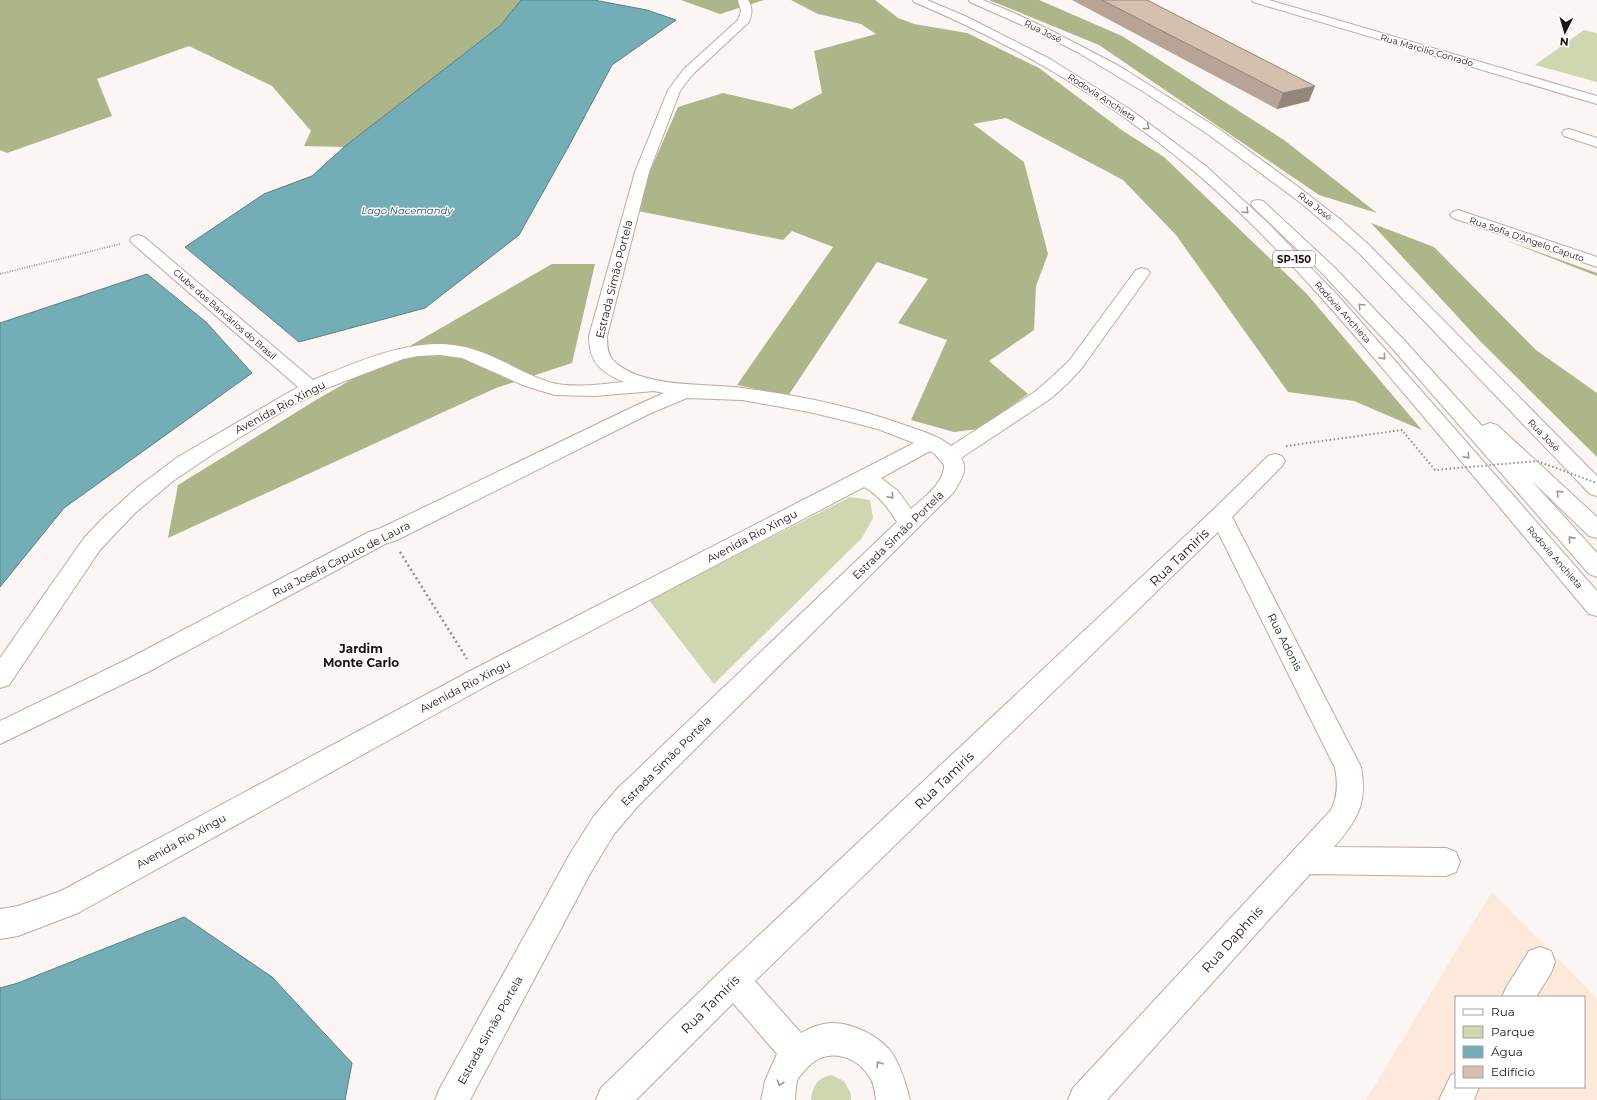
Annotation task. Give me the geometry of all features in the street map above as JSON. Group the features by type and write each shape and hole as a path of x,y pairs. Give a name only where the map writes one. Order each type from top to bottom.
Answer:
{"main road":[{"name":"Estrada Simão Portela","path":"452,1100 581,862 604,825 628,797 946,488 954,475 954,465 940,449 915,435 847,414 782,401 722,392 684,392 657,386 620,373 605,363 598,351 598,336 640,179 674,90 688,72 743,22 746,10 744,0"},
{"name":"Rodovia Anchieta","path":"918,0 958,16 994,34 1058,68 1103,96 1176,150 1237,202 1310,275 1356,326 1597,607"},
{"name":"Rodovia Anchieta","path":"939,0 979,17 1050,51 1143,109"},
{"name":"Rua José","path":"974,0 1039,28 1099,59 1211,129 1328,216 1364,249 1597,489"},
{"name":"Rua Marcilio Conrado","path":"1257,0 1299,6 1597,100"},
{"path":"1286,0 1299,6"},
{"path":"1569,134 1597,143"},
{"name":"Rodovia Anchieta","path":"1243,190 1288,230 1398,344 1597,568"},
{"name":"Rua Sofia D'Angelo Caputo","path":"1458,215 1597,262"},
{"name":"Clube dos Bancários do Brasil","path":"138,240 311,388"},
{"name":"Avenida Rio Xingu","path":"0,924 18,921 68,903 479,678 864,478 940,449 1042,395 1060,380 1075,364 1142,273"},
{"path":"1398,344 1597,530"},
{"name":"Avenida Rio Xingu","path":"0,678 92,544 109,524 131,503 171,471 214,443 311,388 390,357 413,351 441,348 468,352 545,387 568,390 657,386"},
{"name":"Rua Josefa Caputo de Laura","path":"0,733 139,665 377,538 389,534 644,409 684,392"},
{"name":"Rua Tamiris","path":"614,1100 734,980 1221,516 1275,461"},
{"path":"864,478 879,485 891,495 909,524"},
{"name":"Rua Adonis","path":"1221,516 1348,767"},
{"name":"Rua Daphnis","path":"1085,1100 1341,819 1349,803 1352,786 1348,767"},
{"path":"1304,860 1446,862"},
{"path":"1519,996 1540,962"},
{"path":"734,980 797,1053"},
{"path":"778,1100 778,1089 785,1069 797,1053 813,1042 830,1038 848,1040 865,1048 879,1062 888,1079 893,1100"},
{"path":"1456,1100 1462,1088"}],"path":[{"path":"0,274 138,240"},
{"path":"1275,461 1278,447 1402,430 1435,470 1537,461 1597,483"},
{"path":"389,534 479,678"}],"shaded area":[{"path":"1492,892 1597,999 1597,1100 1366,1100"}],"green space":[{"path":"0,0 521,0 500,26 344,147 304,146 311,131 272,86 189,46 97,79 112,116 7,153 0,150"},
{"path":"681,0 764,0 720,14"},
{"path":"791,0 875,0 898,18 914,24 967,33 1039,68 1123,131 1164,157 1306,293 1422,430 1354,401 1288,392 1176,235 1123,180 1006,118 973,124 1024,162 1048,254 1036,286 1034,330 989,361 1028,394 979,429 954,432 911,420 947,340 898,323 928,279 877,262 788,396 737,385 833,247 792,231 783,240 638,211 640,194 678,107 723,93 792,109 822,93 814,51 876,34 861,24 818,14"},
{"path":"989,0 1039,0 1122,36 1284,140 1377,213 1319,195 1099,45"},
{"path":"1584,30 1597,33 1597,82 1535,65"},
{"path":"1371,223 1434,247 1536,350 1597,393 1597,457 1481,342"},
{"path":"1505,240 1597,273 1597,276"},
{"path":"552,264 595,264 572,363 496,388 168,538 178,485 316,400"},
{"path":"850,497 870,500 873,518 862,538 714,684 649,600"},
{"path":"831,1075 844,1081 851,1094 851,1100 811,1100 816,1084 822,1078"}],"water":[{"name":"Lago Nacemandy","path":"521,0 594,0 647,10 676,20 612,65 519,235 425,308 299,342 185,247 264,194 312,176 344,147 500,26"},
{"path":"147,274 206,322 252,373 64,508 0,587 0,323"},
{"path":"184,917 272,977 352,1063 345,1100 0,1100 0,988 18,983"}],"building":[{"path":"1102,0 1147,0 1315,86 1283,93"}],"district":[{"name":"Jardim Monte Carlo","path":"361,655"}]}
